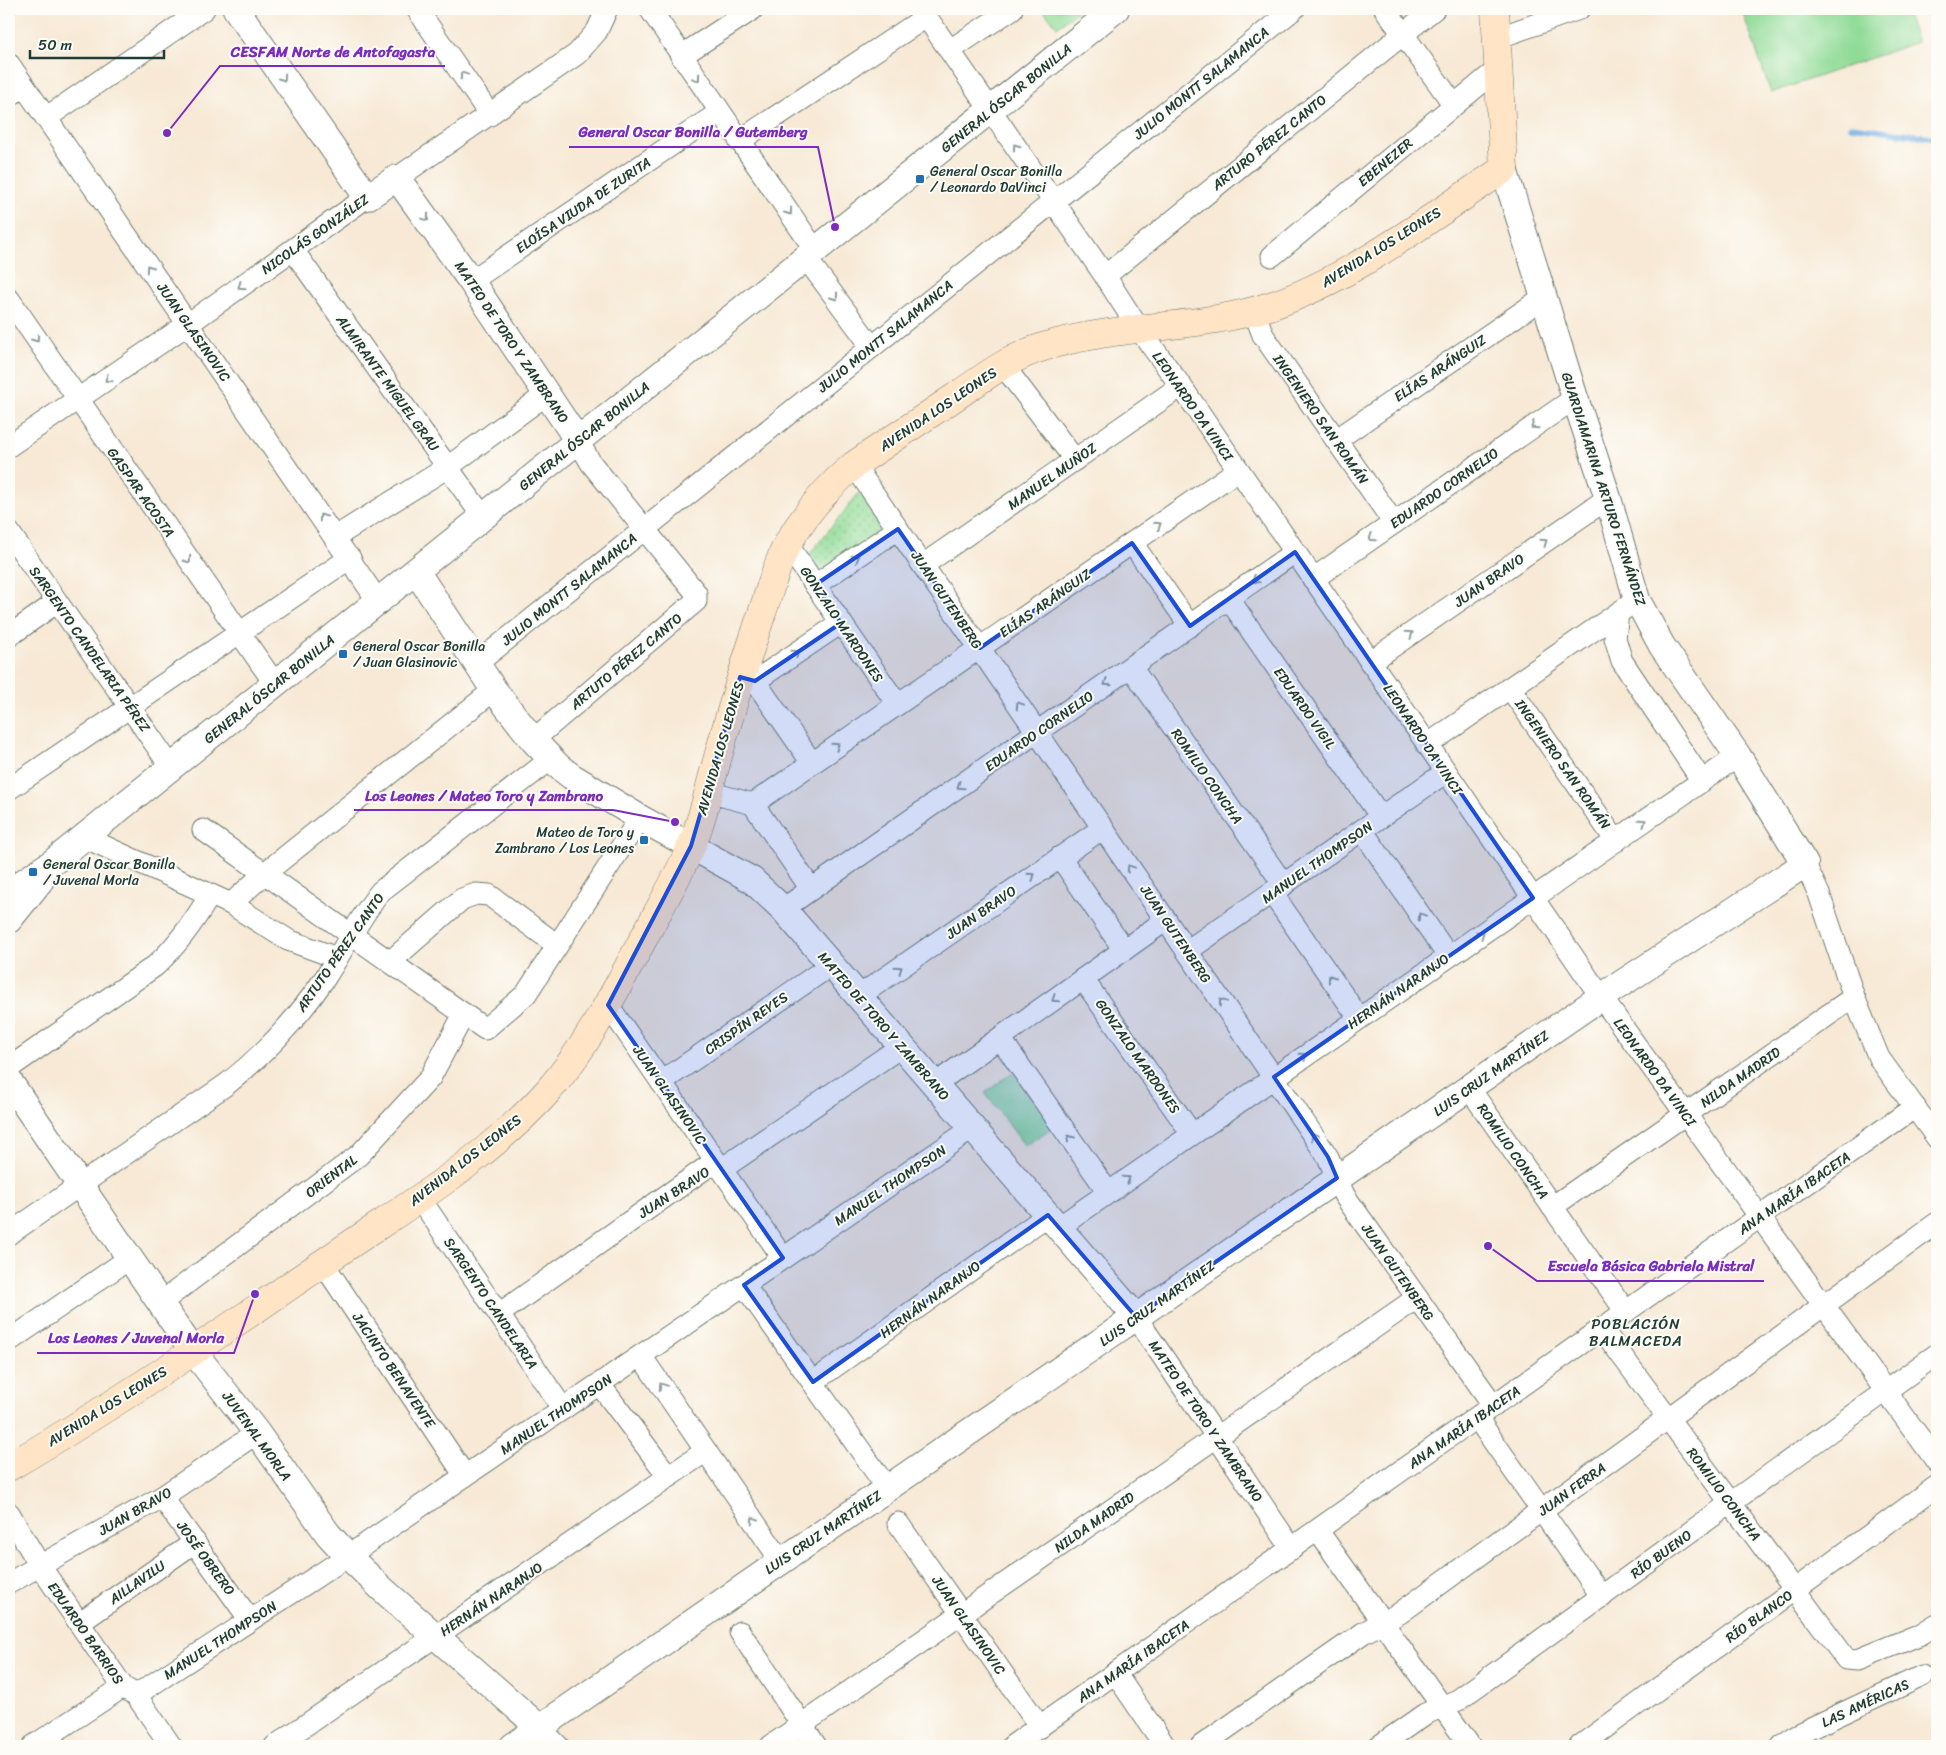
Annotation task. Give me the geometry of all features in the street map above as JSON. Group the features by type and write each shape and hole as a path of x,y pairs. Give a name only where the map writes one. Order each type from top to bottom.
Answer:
{"main road":[{"name":"GUARDIAMARINA ARTURO FERNÁNDEZ","path":"1495,9 1504,169"},
{"path":"1497,38 1513,9"},
{"name":"AVENIDA LOS LEONES","path":"9,1466 104,1410 451,1175 527,1112 567,1067 587,1041 608,1005 692,846 708,792 748,679 778,566 787,544 814,505 840,477 854,465 1003,365 1030,351 1057,343 1234,316 1290,299 1344,273 1504,169"}],"street":[{"path":"46,118 204,9"},
{"path":"236,9 367,197"},
{"path":"417,9 490,115"},
{"name":"NICOLÁS GONZÁLEZ","path":"9,446 188,324 367,197 577,54 597,31 607,9"},
{"path":"650,9 740,141 872,347"},
{"path":"681,56 753,9"},
{"path":"950,50 1012,9"},
{"name":"GENERAL ÓSCAR BONILLA","path":"9,892 53,862 1116,9"},
{"name":"JULIO MONTT SALAMANCA","path":"476,664 1294,9"},
{"path":"1385,9 1454,105"},
{"name":"ARTURO PÉREZ CANTO","path":"1105,276 1434,9"},
{"path":"1497,38 1551,13 1579,9"},
{"path":"740,141 924,13"},
{"name":"LEONARDO DA VINCI","path":"924,13 1105,276 1139,329 1181,386 1601,997 1937,1462"},
{"name":"JUAN GLASINOVIC","path":"9,64 16,91 46,118 378,601"},
{"name":"EBENEZER","path":"1272,256 1499,68"},
{"name":"ELOÍSA VIUDA DE ZURITA","path":"471,281 720,112"},
{"name":"GUARDIAMARINA ARTURO FERNÁNDEZ","path":"1504,169 1608,498 1628,606 1662,646 1738,756 1805,864 1819,894 1854,997 1879,1058 1937,1138"},
{"name":"MATEO DE TORO Y ZAMBRANO","path":"397,178 548,393 590,463 696,593 696,601"},
{"name":"ALMIRANTE MIGUEL GRAU","path":"292,250 483,517"},
{"name":"ELÍAS ARÁNGUIZ","path":"1336,440 1544,297"},
{"name":"GASPAR ACOSTA","path":"9,299 275,684"},
{"name":"INGENIERO SAN ROMÁN","path":"1254,311 1263,335 1394,523"},
{"path":"1003,365 1075,460"},
{"name":"MANUEL MUÑOZ","path":"923,565 1181,386"},
{"path":"335,537 448,467 548,393"},
{"name":"EDUARDO CORNELIO","path":"1313,579 1575,398"},
{"name":"JUAN GUTENBERG","path":"854,465 1328,1157 1344,1196 1417,1298 1542,1510 1602,1597"},
{"name":"ELÍAS ARÁNGUIZ","path":"753,804 1238,470"},
{"name":"JUAN BRAVO","path":"1370,662 1608,498"},
{"path":"816,585 898,529"},
{"name":"SARGENTO CANDELARIA PÉREZ","path":"9,532 171,767"},
{"path":"1132,543 1190,626"},
{"name":"GONZALO MARDONES","path":"787,544 897,704"},
{"name":"EDUARDO CORNELIO","path":"783,909 1295,552"},
{"path":"9,789 238,632 350,558"},
{"name":"MATEO DE TORO Y ZAMBRANO","path":"416,571 494,690 533,740 551,759 571,776 640,818 752,880 783,909 1136,1317 1292,1549"},
{"name":"EDUARDO VIGIL","path":"1229,599 1381,817"},
{"name":"ARTUTO PÉREZ CANTO","path":"533,740 696,601"},
{"path":"9,636 57,602"},
{"path":"1427,745 1628,606"},
{"name":"GUARDIAMARINA ARTURO FERNÁNDEZ","path":"1628,606 1615,638 1622,661 1702,781"},
{"path":"812,763 748,679 841,623"},
{"name":"ROMILIO CONCHA","path":"1131,667 1278,889 1359,1018"},
{"name":"INGENIERO SAN ROMÁN","path":"1510,688 1616,841"},
{"path":"231,904 265,873 494,690"},
{"name":"HERNÁN NARANJO","path":"813,1382 1053,1221 1108,1192 1738,756"},
{"name":"ARTUTO PÉREZ CANTO","path":"9,1234 227,1084 244,1070 266,1050 320,985 372,903 391,882 551,759"},
{"name":"MANUEL THOMPSON","path":"1187,951 1446,772"},
{"path":"708,792 753,804 811,889"},
{"path":"202,830 485,1029 526,994 640,818"},
{"name":"JUAN BRAVO","path":"859,996 1103,828"},
{"path":"1362,830 1448,956"},
{"path":"84,837 231,904 288,940 337,958"},
{"path":"1060,857 1124,950"},
{"name":"GENERAL ÓSCAR BONILLA","path":"9,920 53,862"},
{"name":"LUIS CRUZ MARTÍNEZ","path":"512,1746 1601,997 1805,864"},
{"path":"390,961 462,899 476,894 489,895 557,945"},
{"path":"9,1068 155,966 180,941 210,895"},
{"path":"935,1084 1166,920"},
{"name":"CRISPÍN REYES","path":"661,1082 831,965"},
{"name":"GONZALO MARDONES","path":"1083,979 1192,1134"},
{"name":"NILDA MADRID","path":"1552,1207 1854,997"},
{"name":"JUAN GLASINOVIC","path":"608,1005 783,1258"},
{"name":"ORIENTAL","path":"160,1302 359,1155 430,1078 464,1014"},
{"path":"1000,1038 1108,1192"},
{"name":"JUAN BRAVO","path":"499,1314 707,1167 729,1164 902,1046"},
{"name":"JUVENAL MORLA","path":"9,1081 193,1351 257,1433 311,1511 348,1556 381,1588 558,1746"},
{"name":"ROMILIO CONCHA","path":"1469,1088 1626,1312"},
{"name":"ANA MARÍA IBACETA","path":"1012,1746 1914,1107"},
{"name":"MANUEL THOMPSON","path":"33,1746 250,1620 348,1556 973,1128"},
{"name":"SARGENTO CANDELARIA","path":"420,1197 563,1409"},
{"name":"JUAN FERRA","path":"1201,1746 1363,1633 1400,1613 1937,1223"},
{"path":"9,1341 130,1258"},
{"name":"JACINTO BENAVENTE","path":"323,1263 465,1476"},
{"path":"744,1285 887,1488"},
{"name":"NILDA MADRID","path":"771,1746 1417,1298"},
{"name":"ROMILIO CONCHA","path":"1602,1329 1846,1659 1858,1660 1921,1634 1937,1624"},
{"name":"RÍO BUENO","path":"1379,1746 1425,1714 1458,1700 1937,1354"},
{"path":"641,1356 781,1561"},
{"path":"600,1385 669,1477"},
{"name":"JUAN BRAVO","path":"9,1583 162,1496 257,1433"},
{"name":"HERNÁN NARANJO","path":"275,1746 706,1451"},
{"name":"RÍO BLANCO","path":"1580,1746 1937,1486"},
{"name":"JOSÉ OBRERO","path":"162,1496 250,1620"},
{"name":"EDUARDO BARRIOS","path":"9,1513 40,1566 171,1746"},
{"name":"JUAN GLASINOVIC","path":"898,1523 1040,1727"},
{"path":"1318,1531 1470,1746"},
{"name":"AILLAVILU","path":"79,1622 195,1542"},
{"path":"740,1632 816,1746"},
{"path":"1116,1673 1165,1746"},
{"name":"LAS AMÉRICAS","path":"1782,1746 1796,1736 1922,1676"}],"highlighted area":[{"path":"898,529 980,648 1132,543 1190,626 1295,552 1533,898 1274,1077 1328,1157 1337,1178 1136,1317 1048,1215 813,1382 744,1285 783,1258 608,1005 691,846 740,677 755,681 841,623 815,585"}],"green space":[{"path":"1042,9 1080,9 1057,27"},
{"path":"1757,9 1905,9 1917,42 1771,93 1743,13"},
{"path":"866,491 890,528 827,567 820,569 813,567 807,557 858,494"},
{"path":"1013,1072 1053,1127 1025,1146 985,1093"}],"waterway":[{"path":"1851,126 1937,138"}],"place":[{"name":"CESFAM Norte de Antofagasta","path":"167,133"},
{"name":"General Oscar Bonilla / Leonardo DaVinci","path":"920,179"},
{"name":"General Oscar Bonilla / Gutemberg","path":"835,227"},
{"name":"General Oscar Bonilla / Juan Glasinovic","path":"343,654"},
{"name":"Los Leones / Mateo Toro y Zambrano","path":"675,822"},
{"name":"Mateo de Toro y Zambrano / Los Leones","path":"644,840"},
{"name":"General Oscar Bonilla / Juvenal Morla","path":"33,872"},
{"name":"Escuela Básica Gabriela Mistral","path":"1488,1246"},
{"name":"Los Leones / Juvenal Morla","path":"255,1294"}],"district":[{"name":"POBLACIÓN BALMACEDA","path":"1636,1332"}]}
